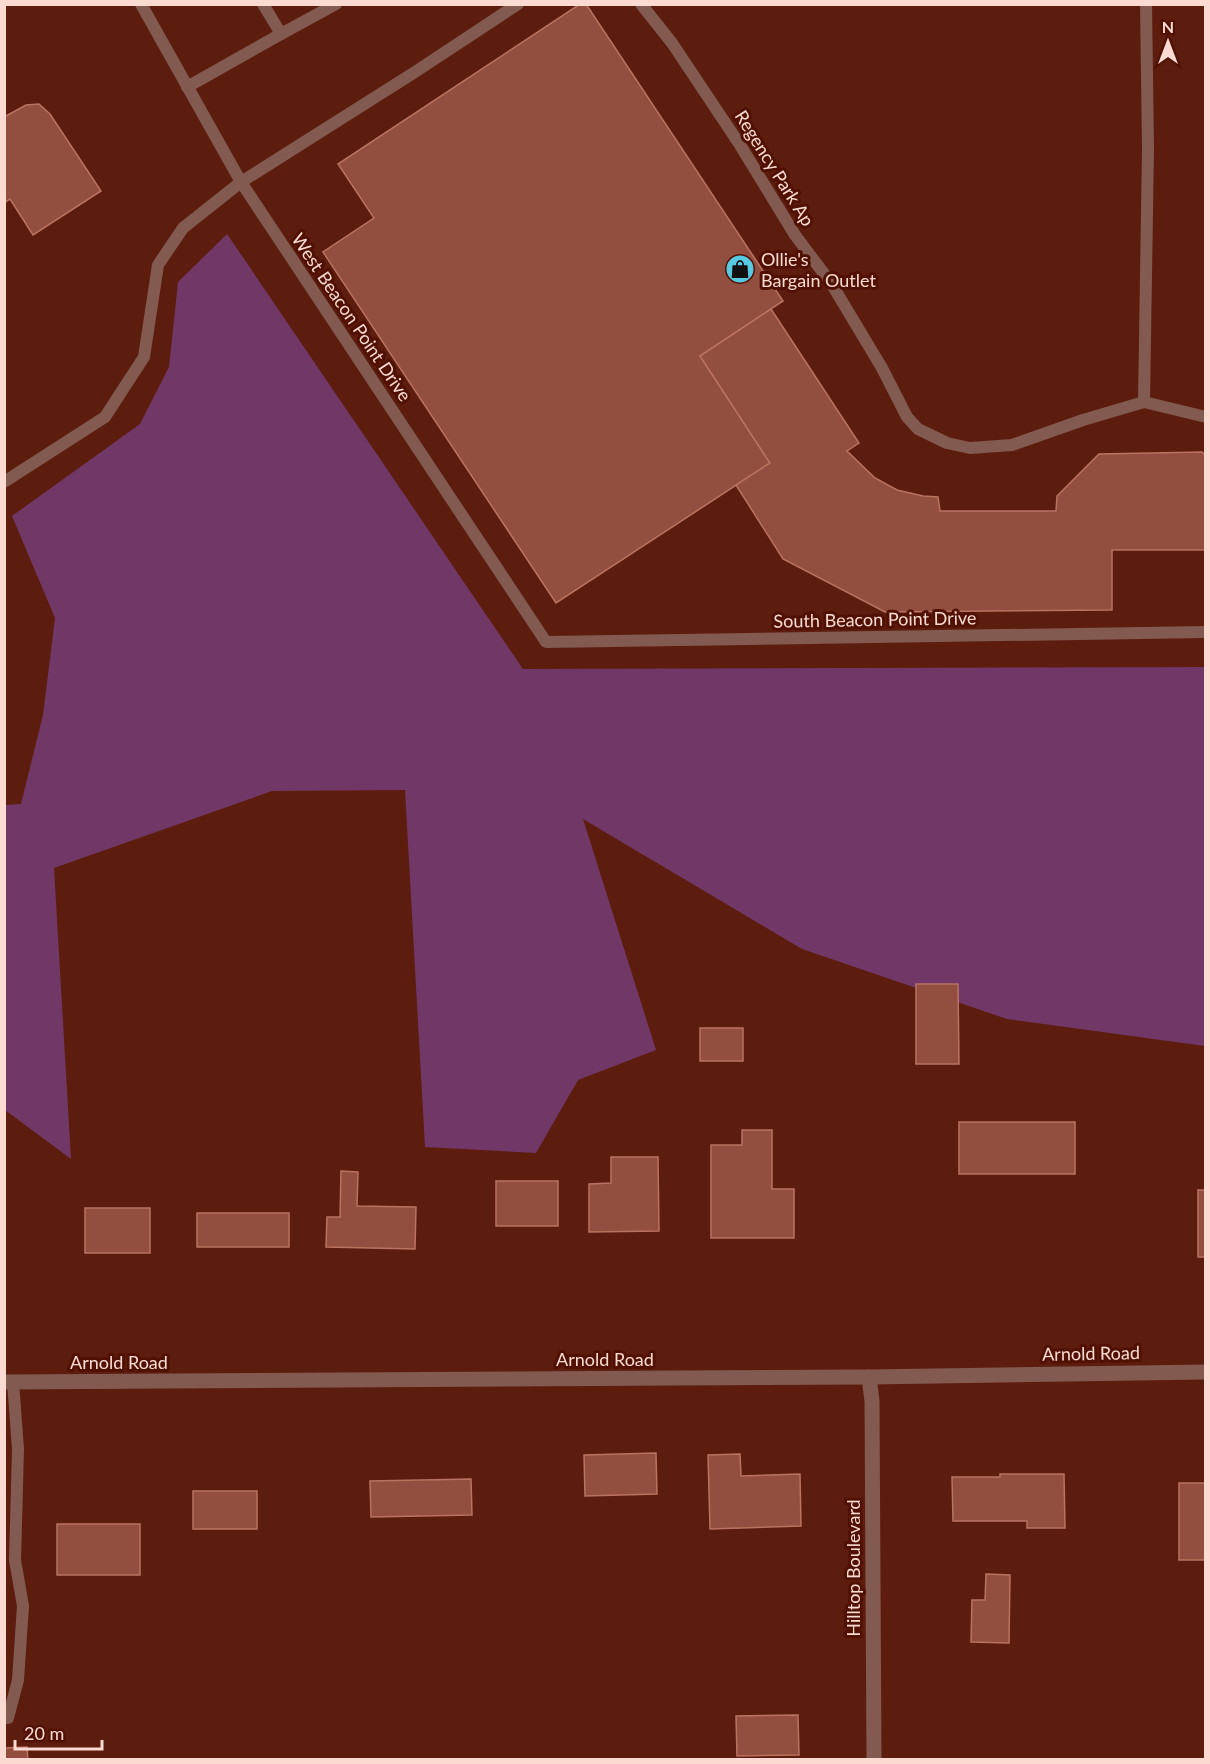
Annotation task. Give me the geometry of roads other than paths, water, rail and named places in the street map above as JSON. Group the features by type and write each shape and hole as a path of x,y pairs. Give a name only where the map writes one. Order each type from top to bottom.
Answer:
{"street":[{"name":"Arnold Road","path":"9,1382 869,1377 1206,1372"},
{"name":"Hilltop Boulevard","path":"869,1377 872,1401 874,1760"}],"lane":[{"name":"West Beacon Point Drive","path":"141,4 241,182 546,642"},
{"path":"263,4 281,34"},
{"path":"187,87 336,4"},
{"path":"4,482 105,417 144,357 158,265 183,228 241,182 405,78 499,9 518,4"},
{"name":"Regency Park Ap","path":"641,4 672,43 740,145 795,235 831,283 882,368 907,417 918,429 946,443 970,448 1012,445 1144,402"},
{"path":"1146,4 1148,148 1144,402 1206,417"},
{"name":"South Beacon Point Drive","path":"546,642 1206,632"},
{"path":"8,1718 18,1680 23,1606 15,1560 18,1449 9,1382"}],"place":[{"name":"Ollie's Bargain Outlet","path":"740,269"}]}
